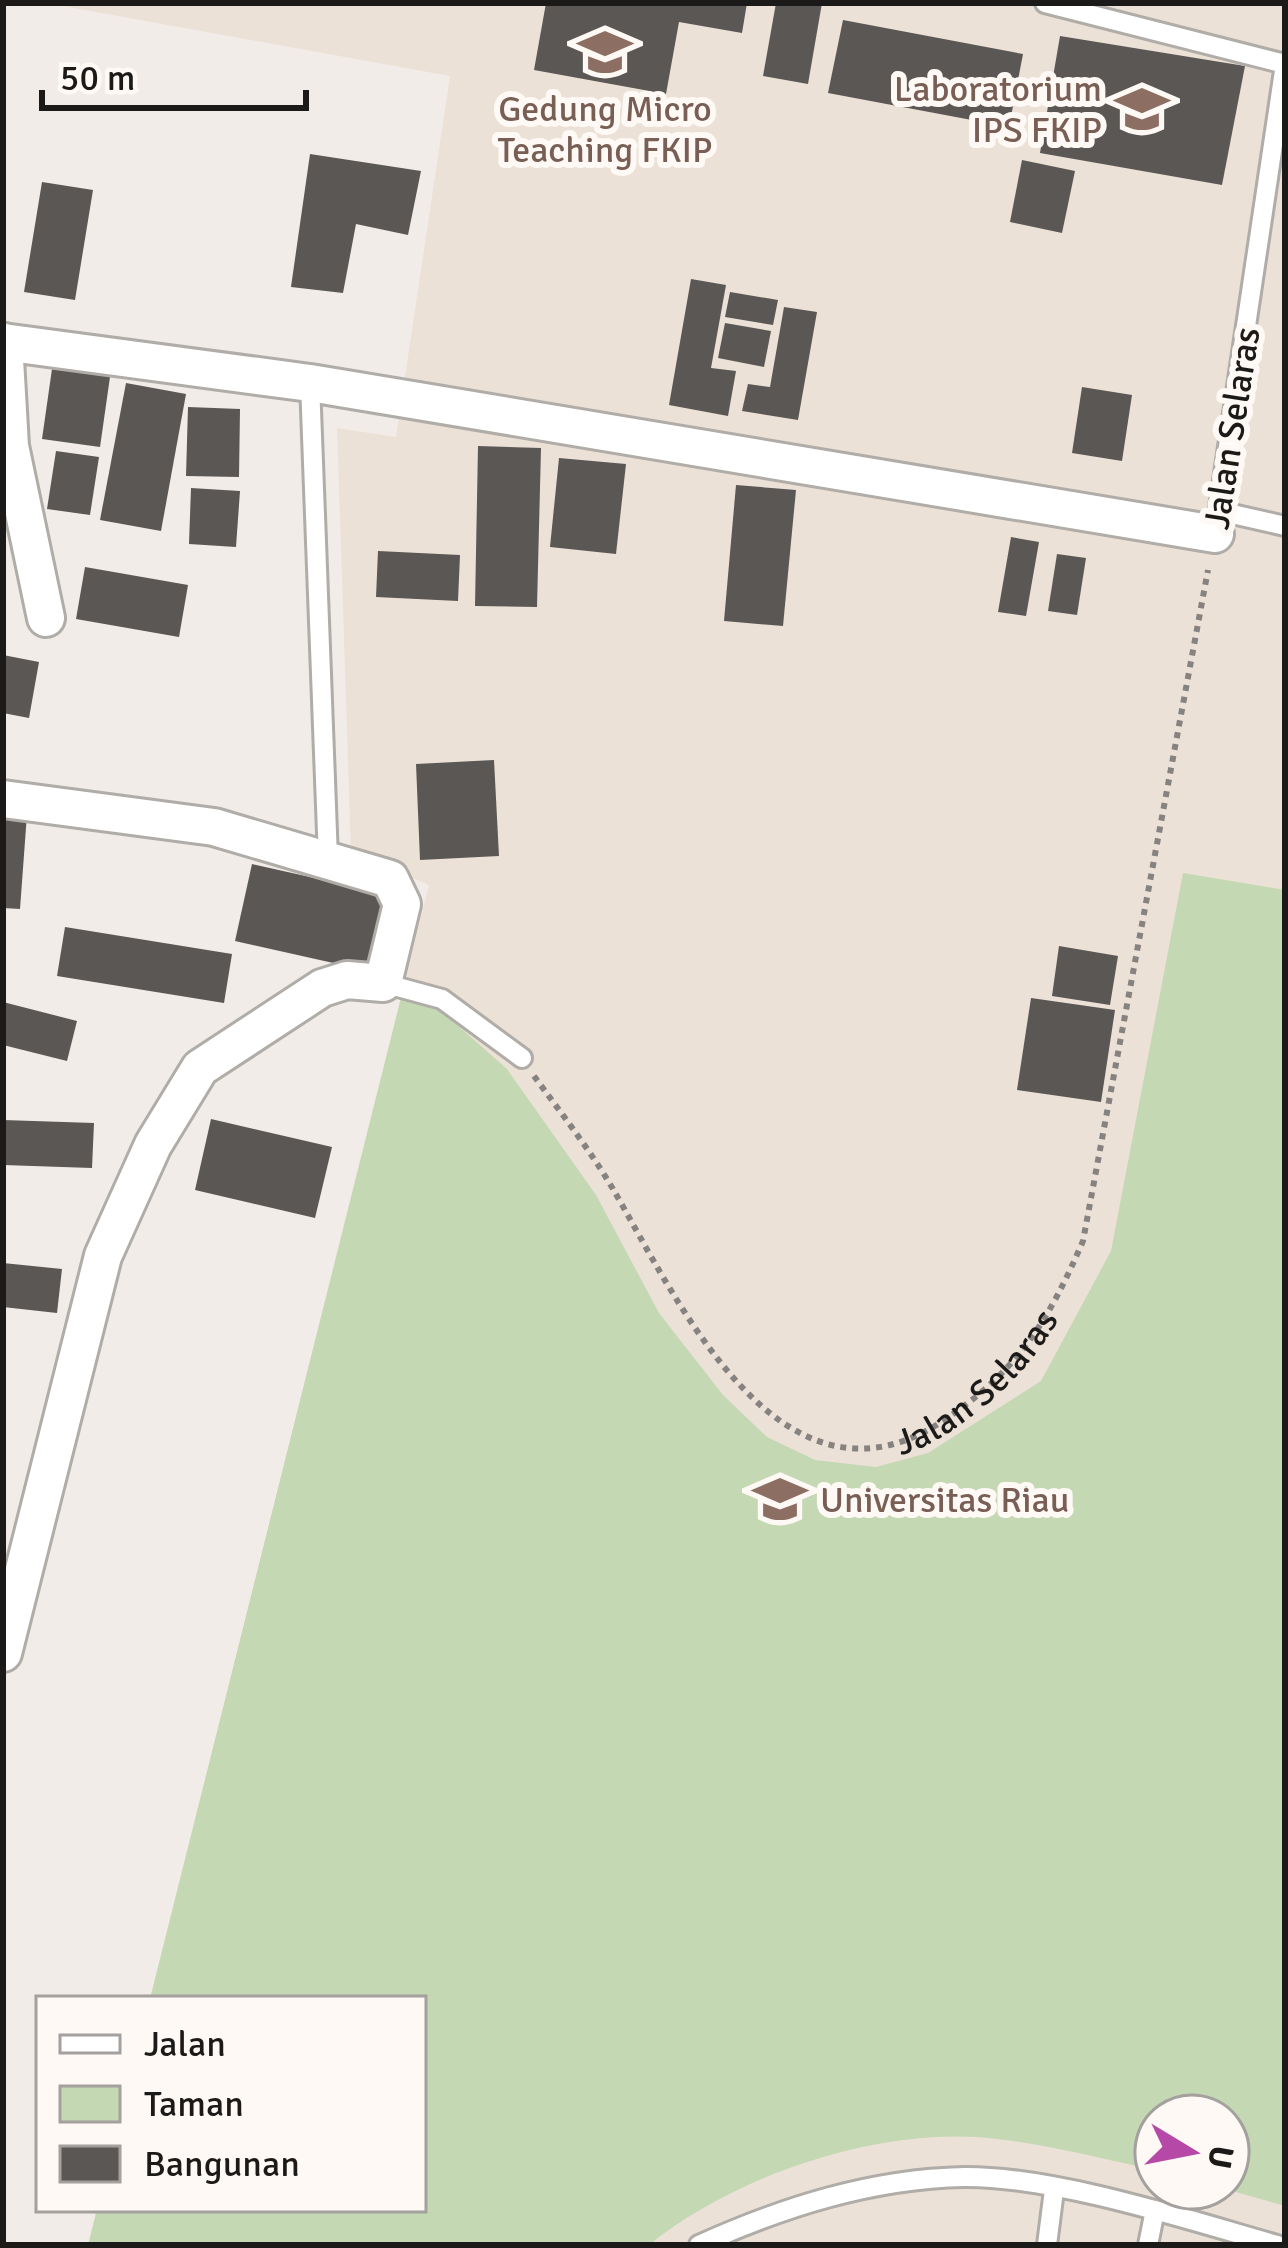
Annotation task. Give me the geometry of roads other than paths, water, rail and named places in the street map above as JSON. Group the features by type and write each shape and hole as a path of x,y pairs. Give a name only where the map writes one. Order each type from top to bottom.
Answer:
{"street":[{"path":"46,618 10,446 3,342 310,382 1217,523"},
{"path":"3,800 214,827 328,859 390,879 398,889 400,923 383,983 347,980 322,988 200,1068 176,1106 103,1256 14,1578 3,1653"}],"lane":[{"path":"1045,3 1285,64"},
{"name":"Jalan Selaras","path":"1217,523 1285,64"},
{"path":"310,382 328,859"},
{"path":"1217,523 1285,526"},
{"path":"383,983 442,999 522,1058"},
{"path":"699,2245 776,2211 891,2183 968,2177 1132,2205"},
{"path":"1047,2245 1054,2190"},
{"path":"1148,2245 1155,2212"},
{"path":"1162,2212 1277,2245"}],"place":[{"name":"Gedung Micro Teaching FKIP","path":"605,52"},
{"name":"Laboratorium IPS FKIP","path":"1142,109"},
{"name":"Universitas Riau","path":"780,1499"}]}
